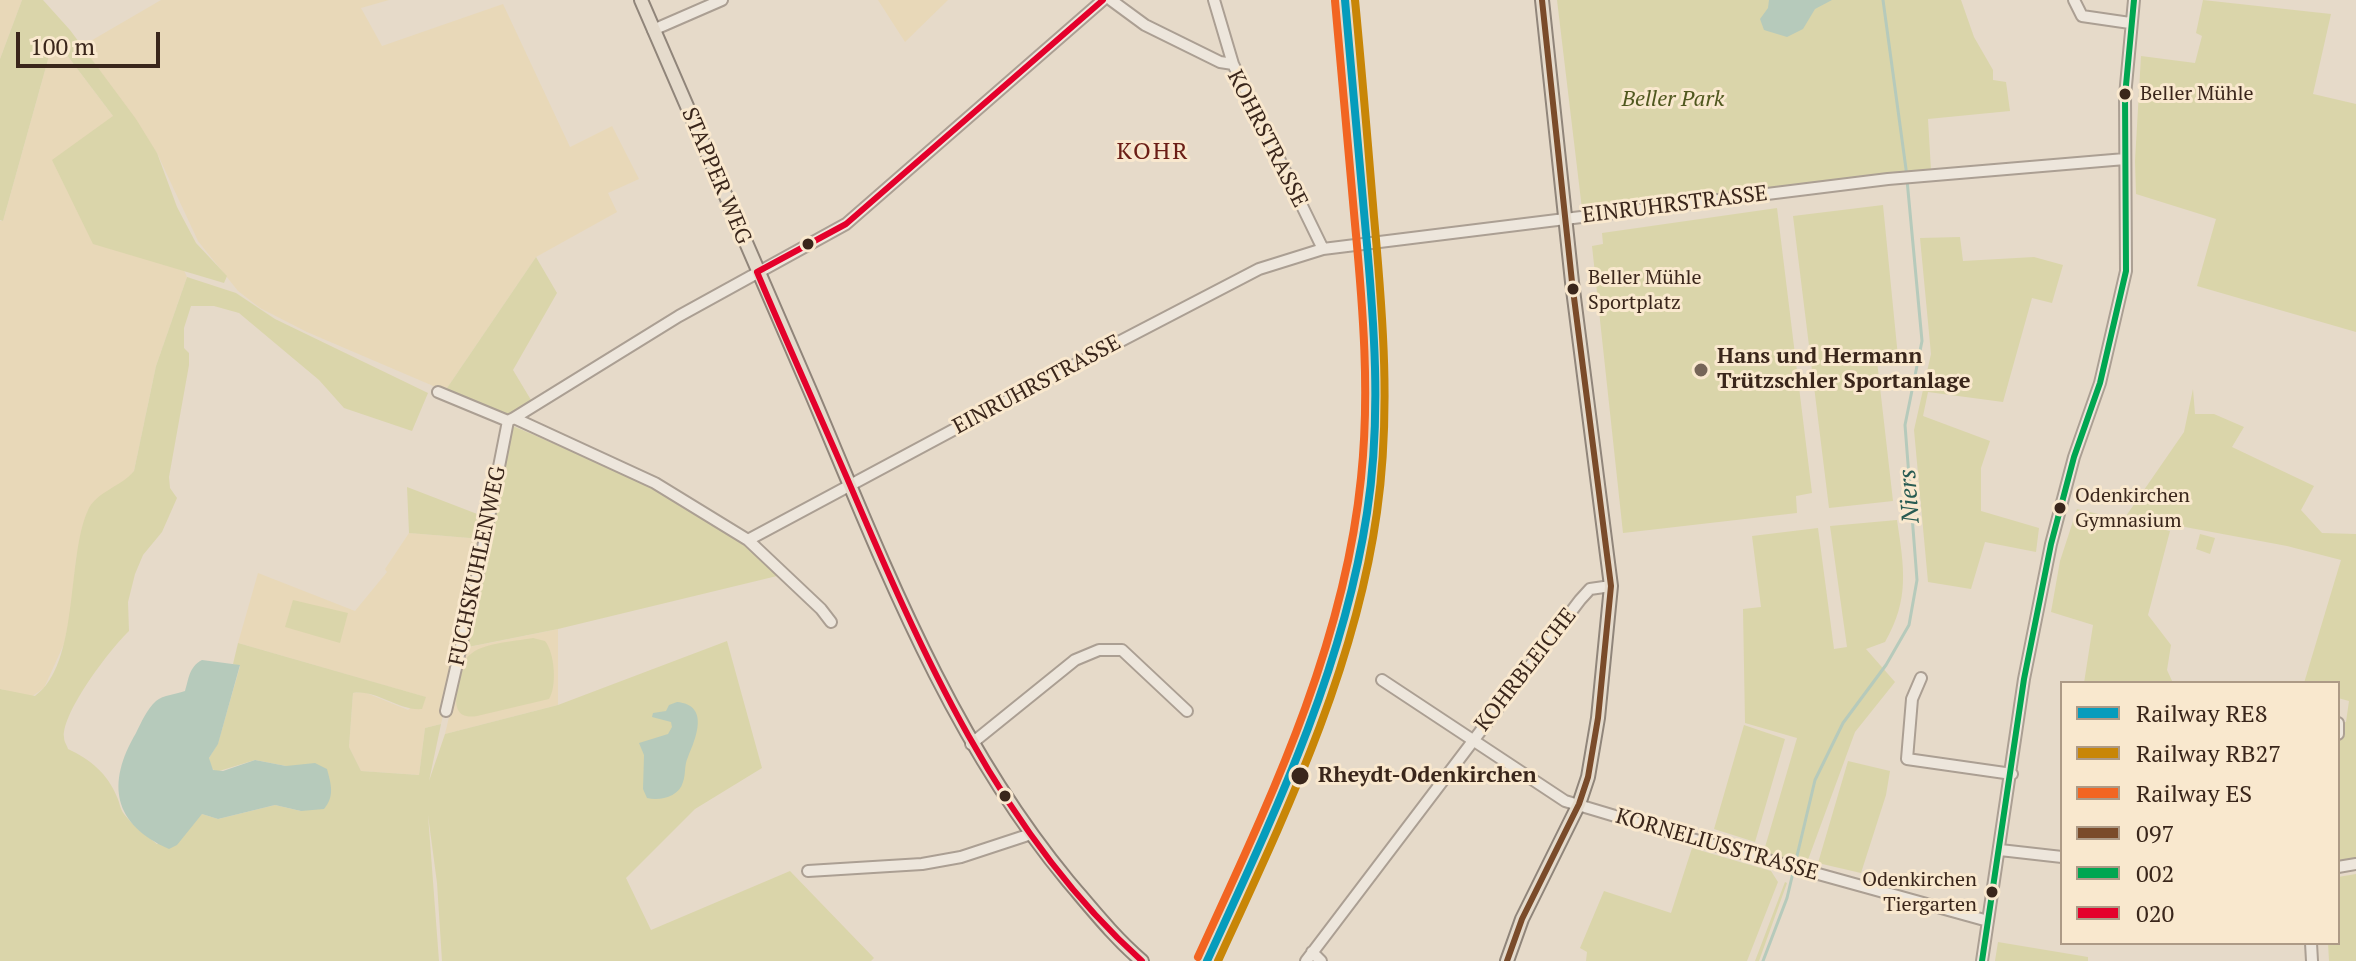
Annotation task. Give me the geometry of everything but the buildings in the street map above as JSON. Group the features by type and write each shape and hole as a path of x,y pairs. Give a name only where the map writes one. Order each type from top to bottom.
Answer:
{"main road":[{"name":"STAPPER WEG","path":"641,0 890,582 949,703 971,744 1031,834 1103,922 1142,961"},
{"path":"1507,961 1522,919 1579,804 1595,745 1611,586 1572,282 1542,0"}],"street":[{"path":"653,30 722,0"},
{"path":"511,419 666,324 846,224 1103,0"},
{"name":"KOHRSTRASSE","path":"1111,0 1145,25 1220,62 1233,64 1323,249"},
{"path":"1214,0 1233,64"},
{"path":"2074,0 2082,16 2130,23"},
{"path":"1982,961 2024,679 2056,522 2075,452 2100,383 2123,292 2128,232 2125,96 2134,0"},
{"name":"EINRUHRSTRASSE","path":"850,485 1259,269 1323,249 1916,175 2125,159"},
{"path":"438,392 511,419 655,483 748,540 831,622"},
{"name":"FUCHSKUHLENWEG","path":"446,711 511,419"},
{"path":"748,540 850,485"},
{"name":"KOHRBLEICHE","path":"1309,956 1580,600 1590,589 1611,586"},
{"path":"971,744 1075,660 1099,650 1122,650 1187,711"},
{"path":"1921,678 1912,699 1907,759 2012,774"},
{"name":"KORNELIUSSTRASSE","path":"1382,680 1565,801 1988,921"},
{"path":"808,871 922,864 961,857 1031,834"},
{"path":"2000,850 2060,857"},
{"path":"1309,956 1321,961"}],"shaded area":[{"path":"0,0 22,0 0,59"},
{"path":"161,0 389,0 361,8 382,46 503,4 570,147 612,126 639,179 608,193 617,212 536,257 445,391 307,332 260,308 238,291 198,241 157,153 82,46"},
{"path":"878,0 948,0 905,42"},
{"path":"1769,0 1832,0 1815,9 1803,29 1787,37 1764,30 1760,19 1768,8"},
{"path":"54,38 113,116 187,277 156,366 134,471 88,510 76,559 64,644 44,688 31,697 0,689 0,221 3,221"},
{"path":"409,533 482,539 464,648 558,629 558,705 445,734 452,704 446,703 441,724 425,728 419,775 361,771 349,747 353,693 364,692 408,710 425,697 238,643 258,573 355,611 387,572 385,569"},
{"path":"202,660 240,665 218,744 209,758 213,770 223,771 255,760 286,766 315,763 327,769 330,780 331,795 324,809 301,811 275,805 218,819 202,814 177,845 169,849 136,828 120,801 118,786 127,752 153,704 162,697 185,691 192,669"},
{"path":"677,702 694,709 698,724 683,782 678,791 668,797 647,798 643,789 644,755 639,743 668,734 671,722 652,717 653,713 666,711 669,705"}],"green space":[{"path":"22,0 43,0 70,30 136,119 157,153 177,207 196,243 227,276 224,283 93,244 52,160 113,116 54,38 3,221 0,220 0,59"},
{"name":"Beller Park","path":"1557,0 1961,0 1974,37 1993,70 1993,80 2006,82 2010,111 1928,119 1931,170 1587,211 1582,209"},
{"path":"2203,0 2331,14 2313,94 2356,104 2356,332 2197,286 2216,219 2136,194 2141,56 2195,63 2202,36 2196,33"},
{"path":"1883,205 1898,357 1877,361 1893,501 1829,508 1793,216"},
{"name":"Hans und Hermann Trützschler Sportanlage","path":"1777,208 1812,493 1796,496 1797,513 1623,533 1592,246 1603,244 1602,233"},
{"path":"1960,237 1963,261 2034,257 2063,265 2052,303 2032,298 2003,402 1928,392 1923,416 1990,441 1981,468 1981,511 2039,528 2036,552 1985,542 1971,589 1928,582 1914,430 1931,354 1920,238"},
{"path":"536,257 557,293 513,370 531,400 508,415 445,391"},
{"path":"187,277 236,293 275,319 428,393 412,431 344,408 319,380 239,313 214,306 191,306 184,328 184,348 189,353 189,365 169,477 170,488 177,498 162,532 143,555 135,574 128,602 129,631 100,665 65,726 64,740 68,749 84,757 103,774 131,822 157,844 202,814 218,819 275,805 301,811 286,766 255,760 216,772 210,767 209,758 218,743 240,666 233,664 238,643 426,697 422,709 413,709 370,694 353,693 349,747 361,771 419,775 425,728 441,724 429,781 445,734 558,705 727,641 762,768 695,809 626,878 651,930 790,871 874,958 871,961 442,961 437,883 428,815 439,961 0,961 0,689 35,696 49,681 59,660 66,636 81,530 88,510 97,498 134,471 156,366"},
{"path":"2193,389 2195,414 2214,414 2244,427 2232,447 2314,486 2301,510 2322,533 2356,534 2356,859 2340,863 2340,722 2346,722 2349,701 2340,699 2340,681 2305,681 2341,560 2287,546 2126,516 2184,432"},
{"path":"513,426 655,487 745,543 777,576 558,629 463,648 510,428"},
{"path":"407,487 485,517 482,539 409,533"},
{"path":"2077,509 2170,531 2148,615 2171,645 2167,670 2172,681 2084,681 2093,625 2051,612 2060,561"},
{"path":"1897,520 1903,568 1902,597 1885,642 1866,649 1895,682 1855,732 1805,868 1763,854 1797,738 1745,723 1743,609 1761,607 1752,536 1818,528 1834,649 1847,647 1830,526"},
{"path":"2200,534 2215,538 2210,554 2196,549"},
{"path":"293,600 348,613 340,643 285,627"},
{"path":"533,638 545,641 551,653 554,679 549,699 477,716 466,716 460,712 456,697 466,659 487,646"},
{"path":"1744,725 1785,739 1755,842 1714,829"},
{"path":"1848,761 1890,771 1886,795 1861,873 1818,863"},
{"path":"1692,848 1771,871 1778,882 1747,961 1586,961 1587,952 1580,948 1604,891 1671,913"},
{"path":"2356,874 2356,961 2329,961 2328,945 2340,945 2340,877"},
{"path":"1785,882 1759,961 1755,961"},
{"path":"1998,942 2088,957 2088,961 1995,961"}],"waterway":[{"name":"Niers","path":"1763,961 1787,898 1815,780 1843,723 1886,665 1909,625 1917,580 1905,425 1922,341 1906,169 1883,0"}],"rail line":[{"name":"RE8","path":"1207,961 1303,742 1341,629 1367,513 1374,441 1374,332 1345,0"},
{"name":"RB27","path":"1218,961 1292,798 1334,686 1367,571 1377,512 1384,438 1383,328 1355,0"},
{"name":"ES","path":"1198,957 1251,842 1299,724 1338,603 1352,541 1364,446 1364,351 1335,1"}],"transit line":[{"name":"020","path":"757,272 846,224 1103,0"},
{"name":"097","path":"1507,961 1522,919 1579,804 1588,777 1598,718 1611,586 1572,282 1542,0"},
{"name":"002","path":"1982,961 2024,679 2051,544 2074,457 2100,383 2126,271 2125,96 2134,0"},
{"name":"020","path":"757,272 904,608 969,736 1046,856 1092,911 1142,961"}],"place":[{"name":"Beller Mühle","path":"2125,94"},
{"name":"Beller Mühle Sportplatz","path":"1573,289"},
{"name":"Hans und Hermann Trützschler Sportanlage","path":"1701,370"},
{"name":"Odenkirchen Gymnasium","path":"2060,508"},
{"name":"Rheydt-Odenkirchen","path":"1300,776"},
{"name":"Odenkirchen Tiergarten","path":"1992,892"}],"district":[{"name":"KOHR","path":"1153,152"}]}
